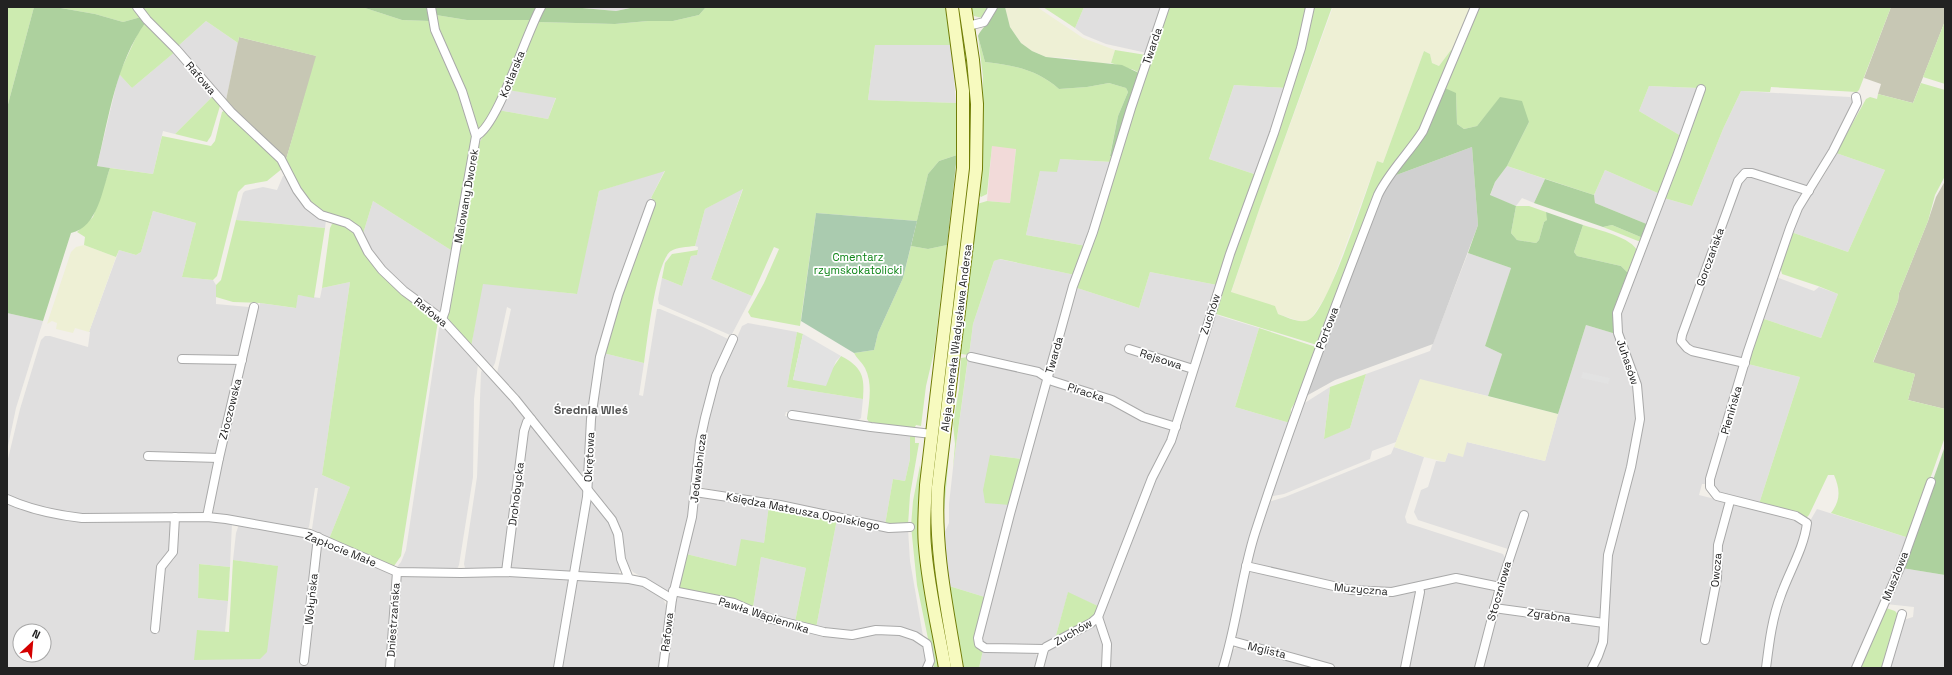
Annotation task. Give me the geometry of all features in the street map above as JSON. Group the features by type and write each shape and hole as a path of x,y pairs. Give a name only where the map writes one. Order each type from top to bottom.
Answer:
{"main road":[{"name":"Aleja generała Władysława Andersa","path":"945,668 925,546 926,485 963,168 963,91 952,7"},
{"name":"Aleja generała Władysława Andersa","path":"957,668 941,576 936,517 938,487 976,169 977,104 965,7"}],"street":[{"name":"Rafowa","path":"137,7 147,20 176,49 231,112 281,159 297,190 308,205 321,215 353,226 357,230 368,252 382,270 404,291 442,319 501,382 588,488 616,527 621,559 629,579 644,582 672,595 663,668"},
{"name":"Malowany Dworek","path":"431,7 435,30 462,91 476,136 445,311 442,319"},
{"name":"Kotlarska","path":"476,136 481,134 486,128 500,103 541,7"},
{"path":"968,26 984,22 993,7"},
{"name":"Twarda","path":"1044,649 985,648 979,644 978,638 1047,377 1073,286 1093,232 1131,108 1165,7"},
{"name":"Zuchów","path":"1039,668 1044,649 1090,623 1098,616 1152,478 1171,441 1230,254 1274,133 1301,48 1310,7"},
{"name":"Portowa","path":"1224,668 1232,641 1246,566 1290,426 1319,347 1378,195 1389,176 1414,146 1423,131 1475,7"},
{"name":"Juhasów","path":"1592,668 1602,648 1608,555 1631,468 1640,419 1637,385 1618,333 1617,313 1701,89"},
{"name":"Pienińska","path":"1766,668 1771,633 1778,602 1798,553 1807,523 1796,516 1730,501 1714,494 1710,484 1745,363 1790,228 1798,208 1833,152 1858,103 1856,97"},
{"name":"Gorczańska","path":"1745,363 1692,351 1681,342 1682,335 1723,221 1738,181 1746,173 1752,173 1809,191"},
{"name":"Okrętowa","path":"558,668 588,488 593,397 600,357 618,295 651,204"},
{"name":"Złoczowska","path":"207,517 218,458 254,307"},
{"name":"Jedwabnicza","path":"672,595 692,516 700,441 707,409 716,376 733,339"},
{"name":"Rejsowa","path":"1129,349 1193,369"},
{"name":"Piracka","path":"971,357 1038,372 1052,381 1112,400 1143,417 1176,427"},
{"path":"182,359 242,360"},
{"path":"792,415 871,427 932,434"},
{"name":"Drohobycka","path":"506,572 524,431 527,422 531,418"},
{"path":"148,456 218,458"},
{"name":"Muszlowa","path":"1856,668 1902,563 1931,482"},
{"name":"Księdza Mateusza Opolskiego","path":"695,492 780,505 889,528 910,527"},
{"name":"Zapłocie Małe","path":"7,499 51,513 82,518 207,517 226,519 318,537 397,572 461,574 506,572 629,579"},
{"name":"Owcza","path":"1705,640 1717,578 1718,545 1730,501"},
{"name":"Stoczniowa","path":"1478,668 1500,587 1524,515"},
{"path":"155,629 161,567 173,552 175,517"},
{"name":"Wołyńska","path":"304,662 318,537"},
{"name":"Muzyczna","path":"1246,566 1351,590 1392,592 1456,578 1500,587"},
{"name":"Dniestrzańska","path":"390,668 397,572"},
{"path":"1405,668 1420,592 1419,587"},
{"name":"Pawła Wapiennika","path":"672,595 734,603 768,618 824,632 852,635 876,630 908,632 924,641 930,651 930,661 927,668"},
{"name":"Zgrabna","path":"1494,608 1604,623"},
{"path":"1886,668 1902,614"},
{"name":"Zuchów","path":"1098,616 1107,644 1106,668"},
{"name":"Mglista","path":"1232,641 1327,667"}],"shaded area":[{"path":"571,7 635,7 616,11"},
{"path":"1005,7 1037,7 1083,38 1115,50 1111,63 1095,63 1069,58 1046,57 1032,51 1021,43 1010,27"},
{"path":"1084,7 1163,7 1147,53 1106,44 1084,35 1075,28"},
{"path":"1333,7 1472,7 1455,50 1451,50 1439,66 1432,63 1430,54 1424,51 1383,163 1377,161 1328,293 1311,319 1302,322 1278,314 1231,293 1260,207"},
{"path":"1891,7 1945,7 1945,21 1913,103 1878,94 1881,84 1864,78"},
{"path":"206,21 238,43 226,100 177,47"},
{"path":"239,37 317,56 285,163 226,100"},
{"path":"875,45 951,45 956,103 868,100"},
{"path":"176,51 214,95 175,134 163,131 153,174 97,166 119,74 132,88"},
{"path":"1234,85 1287,88 1257,175 1209,159"},
{"path":"1649,86 1699,88 1681,136 1639,111"},
{"path":"508,90 556,97 548,119 498,110"},
{"path":"1741,91 1850,97 1855,103 1809,187 1744,172 1680,343 1740,365 1707,484 1702,484 1699,495 1723,501 1726,507 1720,549 1731,507 1735,505 1796,519 1802,522 1803,526 1763,668 1595,668 1601,658 1610,556 1642,419 1619,319 1664,198 1692,206 1723,129"},
{"path":"992,145 1016,148 1010,203 987,201"},
{"path":"1472,147 1478,225 1433,344 1335,380 1308,395 1306,394 1380,196 1391,177"},
{"path":"1836,153 1885,170 1848,252 1791,232 1798,215 1825,174"},
{"path":"1060,159 1113,162 1086,246 1026,235 1040,171"},
{"path":"1507,166 1545,179 1534,203 1522,198 1516,206 1490,196 1495,182"},
{"path":"665,170 651,198 605,331 586,473 583,474 580,473 497,373 511,309 507,307 493,367 491,367 471,347 482,283 576,294 599,191"},
{"path":"1605,170 1660,194 1649,225 1595,203 1594,195"},
{"path":"1748,175 1802,193 1802,195 1744,359 1694,349 1686,345 1683,336 1739,182"},
{"path":"283,176 286,176 326,220 325,228 236,220 243,193 245,191 263,187 277,190"},
{"path":"1945,181 1945,409 1908,400 1915,374 1873,363 1898,301 1899,293 1936,197"},
{"path":"743,188 711,279 752,296 732,334 730,335 659,304 658,299 662,278 682,286 691,256 697,255 698,247 695,246 705,209"},
{"path":"373,201 454,252 441,314 405,289 383,268 362,237"},
{"path":"153,211 196,223 182,277 213,280 216,285 216,304 249,307 252,309 242,349 238,355 232,357 238,367 218,453 210,459 216,462 205,513 81,514 47,510 15,499 7,495 7,463 20,409 41,340 45,336 50,336 88,347 89,332 119,250 136,255 141,252"},
{"path":"84,245 116,257 89,332 75,328 73,333 56,329 57,323 52,321 47,324 71,252 76,247"},
{"path":"1468,253 1511,268 1485,346 1502,354 1488,396 1420,380 1396,442 1372,451 1370,459 1284,494 1273,496 1272,494 1303,404 1330,387 1324,438 1350,428 1366,374 1430,351"},
{"path":"999,259 1075,275 1047,370 1045,372 969,355 973,324 994,261"},
{"path":"1150,272 1217,285 1173,421 1171,423 1051,378 1074,287 1139,308"},
{"path":"1776,277 1814,291 1819,287 1838,294 1821,338 1761,318"},
{"path":"350,282 322,475 350,487 329,539 317,534 312,529 318,488 315,488 309,527 306,530 214,514 212,511 220,465 260,303 295,308 298,295 320,298 322,288"},
{"path":"657,309 703,327 728,339 714,375 689,516 670,590 667,591 633,572 629,567 613,518 591,486 594,412 603,353 644,363 639,395 643,396"},
{"path":"7,313 43,321 16,408 7,451"},
{"path":"1213,314 1259,328 1235,407 1290,423 1237,595 1225,649 1219,668 1108,668 1101,618"},
{"path":"748,323 797,332 787,387 863,399 861,418 855,423 786,412 785,416 910,434 910,459 905,481 893,479 885,525 699,487 706,430 720,377 742,326"},
{"path":"442,324 478,364 474,399 473,477 459,565 457,569 396,568 401,562 406,550 439,328"},
{"path":"1586,325 1616,334 1633,379 1636,420 1627,475 1605,555 1602,618 1600,619 1498,606 1527,512 1521,510 1508,549 1418,520 1414,512 1421,490 1428,487 1436,461 1445,462 1448,453 1467,442 1545,461"},
{"path":"803,334 841,356 836,361 826,386 793,380"},
{"path":"968,358 1040,375 1044,380 1021,459 991,455 1010,505 988,598 949,586 943,536 949,523 949,504 953,468"},
{"path":"1748,364 1800,377 1759,504 1714,492 1713,478"},
{"path":"483,369 486,370 523,414 525,421 503,568 467,570 464,564 477,477 481,372"},
{"path":"1583,372 1610,378 1608,384 1581,378"},
{"path":"1420,379 1558,414 1545,461 1467,442 1463,457 1448,453 1445,462 1394,447"},
{"path":"1049,384 1112,403 1170,429 1171,432 1100,607 1068,593 1055,639 1038,646 986,645 982,642 982,636"},
{"path":"533,426 586,490 573,574 510,568 527,428"},
{"path":"1394,447 1424,457 1405,517 1407,523 1503,554 1505,558 1495,583 1461,577 1392,591 1351,589 1250,563 1268,502 1285,497 1391,454"},
{"path":"699,495 769,505 764,543 736,566 686,554 697,498"},
{"path":"590,497 613,528 620,570 618,575 577,573"},
{"path":"7,502 38,514 173,520 172,547 163,568 174,559 176,553 179,520 207,520 232,523 230,567 199,564 198,598 228,601 225,632 197,630 260,659 277,566 233,560 236,533 239,524 307,537 392,573 388,668 7,668"},
{"path":"1817,509 1909,538 1855,668 1769,668 1777,620 1783,600 1810,521"},
{"path":"837,519 908,529 910,561 923,636 922,638 916,634 853,632 816,628"},
{"path":"761,557 806,568 795,622 769,615 753,607"},
{"path":"1902,568 1945,575 1945,668 1888,668 1903,620 1913,617 1914,607 1886,604"},
{"path":"1249,570 1337,590 1416,591 1417,593 1403,668 1334,668 1241,642 1236,635"},
{"path":"400,575 430,577 506,575 568,579 570,581 556,668 392,668"},
{"path":"577,580 629,582 644,586 663,599 668,609 659,668 561,668"},
{"path":"1452,581 1492,589 1493,592 1475,668 1408,668 1423,588"},
{"path":"676,596 733,605 767,620 825,636 848,638 876,632 901,633 921,641 928,654 924,668 667,668"},
{"path":"1496,612 1601,625 1600,643 1589,668 1481,668"},
{"path":"1096,622 1104,638 1104,668 1044,668 1048,649"},
{"path":"1240,646 1322,668 1226,668 1232,650"},
{"path":"983,650 1035,652 1038,658 1036,668 979,668"}],"green space":[{"path":"7,7 34,7 7,108"},
{"path":"34,7 55,7 95,14 123,22 141,17 146,22 127,55 120,73 110,110 97,166 110,168 98,206 93,216 87,223 80,229 71,233 43,321 7,313 7,108"},
{"path":"55,7 134,7 141,17 123,22 95,14"},
{"path":"140,7 362,7 402,20 430,21 461,96 473,142 454,252 373,201 362,237 310,204 285,163 316,56 239,37 238,43 206,21 177,47"},
{"path":"362,7 429,7 430,21 402,20"},
{"path":"434,7 538,7 533,20 467,20 436,15"},
{"path":"544,7 571,7 616,11 635,7 706,7 699,15 673,21 648,21 615,24 537,22"},
{"path":"706,7 945,7 951,45 875,45 868,100 956,103 957,155 939,161 928,174 917,221 816,213 800,326 751,317 748,312 764,283 779,249 774,247 752,296 711,279 743,189 705,209 695,246 682,247 673,250 666,258 661,269 653,303 644,363 603,353 622,289 655,201 651,198 665,171 599,191 577,294 483,284 471,347 449,322 447,314 478,145 498,110 548,119 556,98 508,90 537,22 615,24 648,21 673,21 699,15"},
{"path":"969,7 991,7 982,18 974,16"},
{"path":"995,7 1005,7 1010,27 1021,43 1032,51 1046,57 1122,65 1141,74 1116,156 1110,156 1118,116 1128,92 1126,88 1109,83 1087,87 1059,89 1043,77 1034,73 1015,67 985,62 978,36 991,19 995,11"},
{"path":"1043,7 1084,7 1075,28"},
{"path":"1167,7 1308,7 1287,88 1234,85 1209,159 1257,175 1217,285 1150,272 1139,308 1074,287"},
{"path":"1312,7 1332,7 1231,292 1275,306 1278,314 1294,320 1306,321 1310,319 1318,310 1327,293 1347,246 1377,161 1383,163 1424,51 1430,54 1432,63 1439,66 1451,50 1455,50 1421,130 1388,172 1317,345 1213,313"},
{"path":"1477,7 1891,7 1857,92 1771,87 1770,92 1741,91 1723,129 1692,206 1664,198 1699,88 1649,86 1639,111 1681,136 1660,194 1605,170 1594,195 1507,166 1529,122 1500,98 1477,126 1464,129 1457,124 1456,94 1445,88 1461,48 1464,46"},
{"path":"436,15 467,20 533,20 498,102 479,130 476,129 438,30"},
{"path":"960,21 962,22 972,100 970,160 968,159 968,100"},
{"path":"1945,21 1945,84 1923,77"},
{"path":"146,22 176,51 132,88 119,74 138,33"},
{"path":"978,36 985,62 1015,67 1034,73 1043,77 1059,89 1087,87 1109,83 1126,88 1128,92 1118,116 1110,155 1116,156 1113,162 1060,159 1057,172 1040,171 1026,235 1086,246 1075,275 1000,259 994,261 973,324 969,355 961,354 960,352 977,204 987,201 1010,203 1016,149 992,146 987,194 981,197 979,195 983,77"},
{"path":"1115,50 1146,55 1141,74 1134,70 1111,63"},
{"path":"1921,83 1945,90 1945,176 1935,195 1928,221 1873,362 1915,374 1908,400 1945,409 1945,437 1909,538 1831,513 1837,504 1838,499 1838,490 1834,475 1828,475 1809,515 1806,518 1759,504 1800,377 1748,364 1761,318 1821,338 1838,294 1782,274 1780,266 1791,232 1848,252 1885,170 1836,153 1866,99 1870,97 1877,99 1878,94 1913,103"},
{"path":"1445,88 1456,93 1457,124 1464,129 1477,126 1500,97 1522,101 1529,122 1507,166 1495,182 1490,195 1516,206 1511,233 1517,240 1536,243 1539,240 1544,222 1547,220 1546,212 1583,225 1574,252 1577,256 1621,266 1629,274 1616,334 1586,325 1558,414 1488,396 1502,354 1485,346 1511,268 1468,253 1478,225 1472,147 1391,177 1425,133"},
{"path":"214,95 220,102 220,106 211,136 207,142 175,134"},
{"path":"225,110 271,152 283,168 267,181 245,185 238,192 217,276 213,280 182,277 196,223 153,211 141,252 136,255 119,250 116,257 84,245 85,237 77,232 93,217 110,168 153,174 162,136 211,146 215,141 222,112"},
{"path":"957,155 947,245 928,249 911,246 928,174 939,161"},
{"path":"1545,179 1594,195 1595,203 1649,225 1643,238 1612,225 1603,227 1534,203"},
{"path":"967,181 969,181 949,351 947,350"},
{"path":"1516,206 1529,206 1546,212 1548,220 1544,222 1539,240 1536,243 1517,240 1511,233"},
{"name":"Cmentarz rzymskokatolicki","path":"816,213 917,221 903,278 878,333 874,350 854,353 801,321"},
{"path":"236,220 325,228 314,298 298,295 296,308 260,303 233,302 216,297 216,285 221,280"},
{"path":"336,222 351,228 363,249 438,321 401,556 394,566 329,539 350,487 322,475 350,282 322,288 330,228 332,224"},
{"path":"1583,225 1622,238 1635,247 1638,252 1629,274 1621,266 1577,256 1574,252"},
{"path":"1612,225 1643,238 1641,241 1638,241 1603,227"},
{"path":"947,245 934,352 926,386 921,426 916,425 914,429 869,422 867,419 870,393 869,380 865,368 854,353 874,350 878,333 903,278 911,246 928,249"},
{"path":"698,250 697,255 691,256 682,286 662,278 665,263 672,254"},
{"path":"1259,328 1316,347 1299,396 1291,409 1290,423 1235,407"},
{"path":"797,332 803,334 793,380 832,369 841,356 854,364 861,373 863,399 787,387"},
{"path":"946,355 950,355 933,499 953,668 949,668 931,561 929,499"},
{"path":"968,357 953,468 955,444 953,424 959,389 961,358"},
{"path":"1366,374 1350,428 1324,439 1330,387"},
{"path":"910,434 915,437 915,443 919,443 910,495 908,525 885,525 893,479 905,481 910,459"},
{"path":"950,442 943,524 941,501"},
{"path":"1945,446 1945,575 1902,568"},
{"path":"990,455 1021,459 1010,505 985,503 983,490"},
{"path":"920,465 940,668 934,668 917,585 911,526 913,501","holes":["918,493 919,541 925,591 918,541"]},
{"path":"769,505 837,519 816,628 795,622 806,568 761,557 753,607 742,602 680,589 678,586 686,554 736,566 741,539 764,543"},
{"path":"233,560 278,566 267,652 260,659 194,660 197,630 229,632"},
{"path":"199,564 230,567 228,601 198,598"},
{"path":"949,586 988,598 976,632 983,650 979,668 964,668"},
{"path":"1068,592 1100,607 1087,622 1055,639"},
{"path":"1886,608 1895,611 1899,616 1885,668 1859,668"}],"district":[{"name":"Średnia Wieś","path":"591,410"}]}
